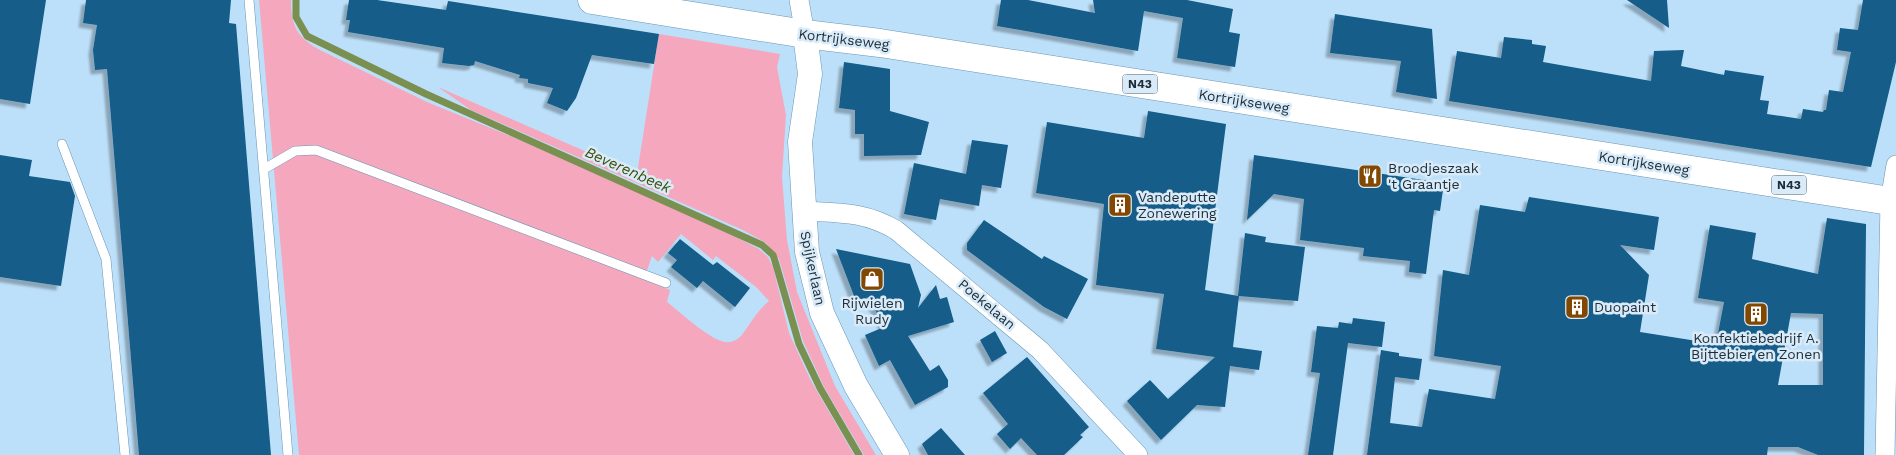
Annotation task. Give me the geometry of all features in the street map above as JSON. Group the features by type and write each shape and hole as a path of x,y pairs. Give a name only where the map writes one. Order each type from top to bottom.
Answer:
{"main road":[{"name":"Kortrijkseweg","path":"592,0 805,34 880,42 1893,202"}],"street":[{"path":"799,0 805,34"},
{"name":"Spijkerlaan","path":"805,34 810,74 800,142 807,252 822,313 856,386 896,455"},
{"path":"1885,455 1893,202 1896,165"},
{"name":"Poekelaan","path":"803,212 860,215 879,220 896,230 1040,350 1138,455"}],"lane":[{"path":"249,0 288,455"},
{"path":"62,144 106,258 125,455"},
{"path":"264,168 294,151 316,150 666,283"}],"shaded area":[{"path":"259,0 291,0 292,17 297,30 306,40 320,50 427,102 525,142 726,232 759,249 768,257 773,267 789,333 810,379 854,455 299,455","holes":["681,234 713,260 716,256 756,287 769,301 742,335 732,342 719,340 703,331 667,302 670,290 644,279 652,256 658,262"]},
{"path":"659,34 780,54 777,67 786,115 782,177 787,240 797,292 835,386 876,455 864,455 824,387 803,341 779,259 766,243 743,230 471,110 438,87 637,174"}],"building":[{"path":"0,0 46,0 30,104 0,99"},
{"path":"86,0 231,0 229,23 236,24 271,455 139,455 107,69 95,70 93,50 97,25 83,23"},
{"path":"349,0 377,0 446,10 448,1 659,34 654,64 592,55 576,98 567,111 547,103 553,88 528,83 528,79 519,78 520,75 475,61 474,65 469,66 442,63 444,48 348,32 350,20 346,20"},
{"path":"1001,0 1028,0 1095,13 1093,0 1187,0 1233,9 1229,32 1240,34 1235,67 1177,58 1183,18 1144,11 1138,51 997,26"},
{"path":"1627,0 1667,0 1669,28"},
{"path":"1863,0 1896,0 1896,62 1871,167 1449,101 1457,51 1501,58 1504,37 1532,40 1532,44 1546,46 1543,62 1651,81 1654,51 1684,50 1681,66 1724,75 1725,70 1764,76 1760,100 1769,101 1767,114 1801,119 1803,109 1823,112 1826,110 1829,90 1843,92 1851,52 1837,50 1840,28 1858,30"},
{"path":"1335,14 1432,29 1437,99 1396,92 1401,61 1330,53"},
{"path":"844,62 890,69 890,111 929,122 921,155 864,156 864,134 855,134 855,110 839,108"},
{"path":"1148,111 1226,124 1205,290 1238,296 1245,233 1266,237 1265,242 1305,247 1298,301 1239,296 1233,347 1262,351 1259,370 1230,366 1225,407 1197,405 1161,440 1127,401 1150,380 1168,399 1215,357 1156,349 1164,294 1096,285 1104,204 1036,193 1047,122 1144,138"},
{"path":"972,140 1008,145 1001,188 982,185 979,206 940,199 936,220 904,214 914,163 966,174"},
{"path":"0,155 32,160 29,176 70,182 75,196 61,286 0,277"},
{"path":"1254,155 1444,183 1440,211 1434,210 1426,274 1409,272 1410,261 1363,256 1364,248 1300,240 1304,199 1274,194 1247,220"},
{"path":"1529,197 1659,217 1654,250 1620,245 1649,275 1640,332 1716,344 1724,302 1698,298 1710,225 1756,233 1752,259 1818,274 1827,218 1866,224 1864,455 1818,455 1798,447 1768,447 1767,455 1367,455 1381,350 1399,353 1399,356 1422,359 1419,380 1395,377 1390,423 1422,427 1429,389 1495,399 1501,366 1434,356 1443,270 1469,275 1480,205 1525,212","holes":["1791,313 1823,314 1823,385 1778,385"]},
{"path":"984,220 1042,259 1044,256 1088,279 1067,319 1044,307 967,250 967,243"},
{"path":"680,239 713,265 717,262 750,288 735,307 703,281 697,288 671,267 677,260 668,253"},
{"path":"836,249 910,264 921,295 918,308 936,285 940,299 947,297 954,322 908,336 930,371 939,365 948,380 948,387 915,405 890,360 879,366 865,335 884,327 869,297 856,301"},
{"path":"1353,318 1385,322 1382,347 1348,343 1333,455 1308,455 1320,373 1311,372 1317,326 1338,328 1339,322 1352,324"},
{"path":"995,331 1007,353 992,362 980,340"},
{"path":"1027,357 1089,427 1080,435 1083,437 1064,455 1037,455 1021,438 1010,449 997,434 1008,424 983,393"},
{"path":"941,428 965,455 928,455 922,444"}],"waterway":[{"name":"Beverenbeek","path":"296,0 296,17 307,36 426,94 762,245 773,255 799,344 820,388 859,455"}],"place":[{"name":"Broodjeszaak 't Graantje","path":"1370,176"},
{"name":"Vandeputte Zonewering","path":"1120,205"},
{"name":"Rijwielen Rudy","path":"872,279"},
{"name":"Duopaint","path":"1577,307"},
{"name":"Konfektiebedrijf A. Bijttebier en Zonen","path":"1756,314"}]}
